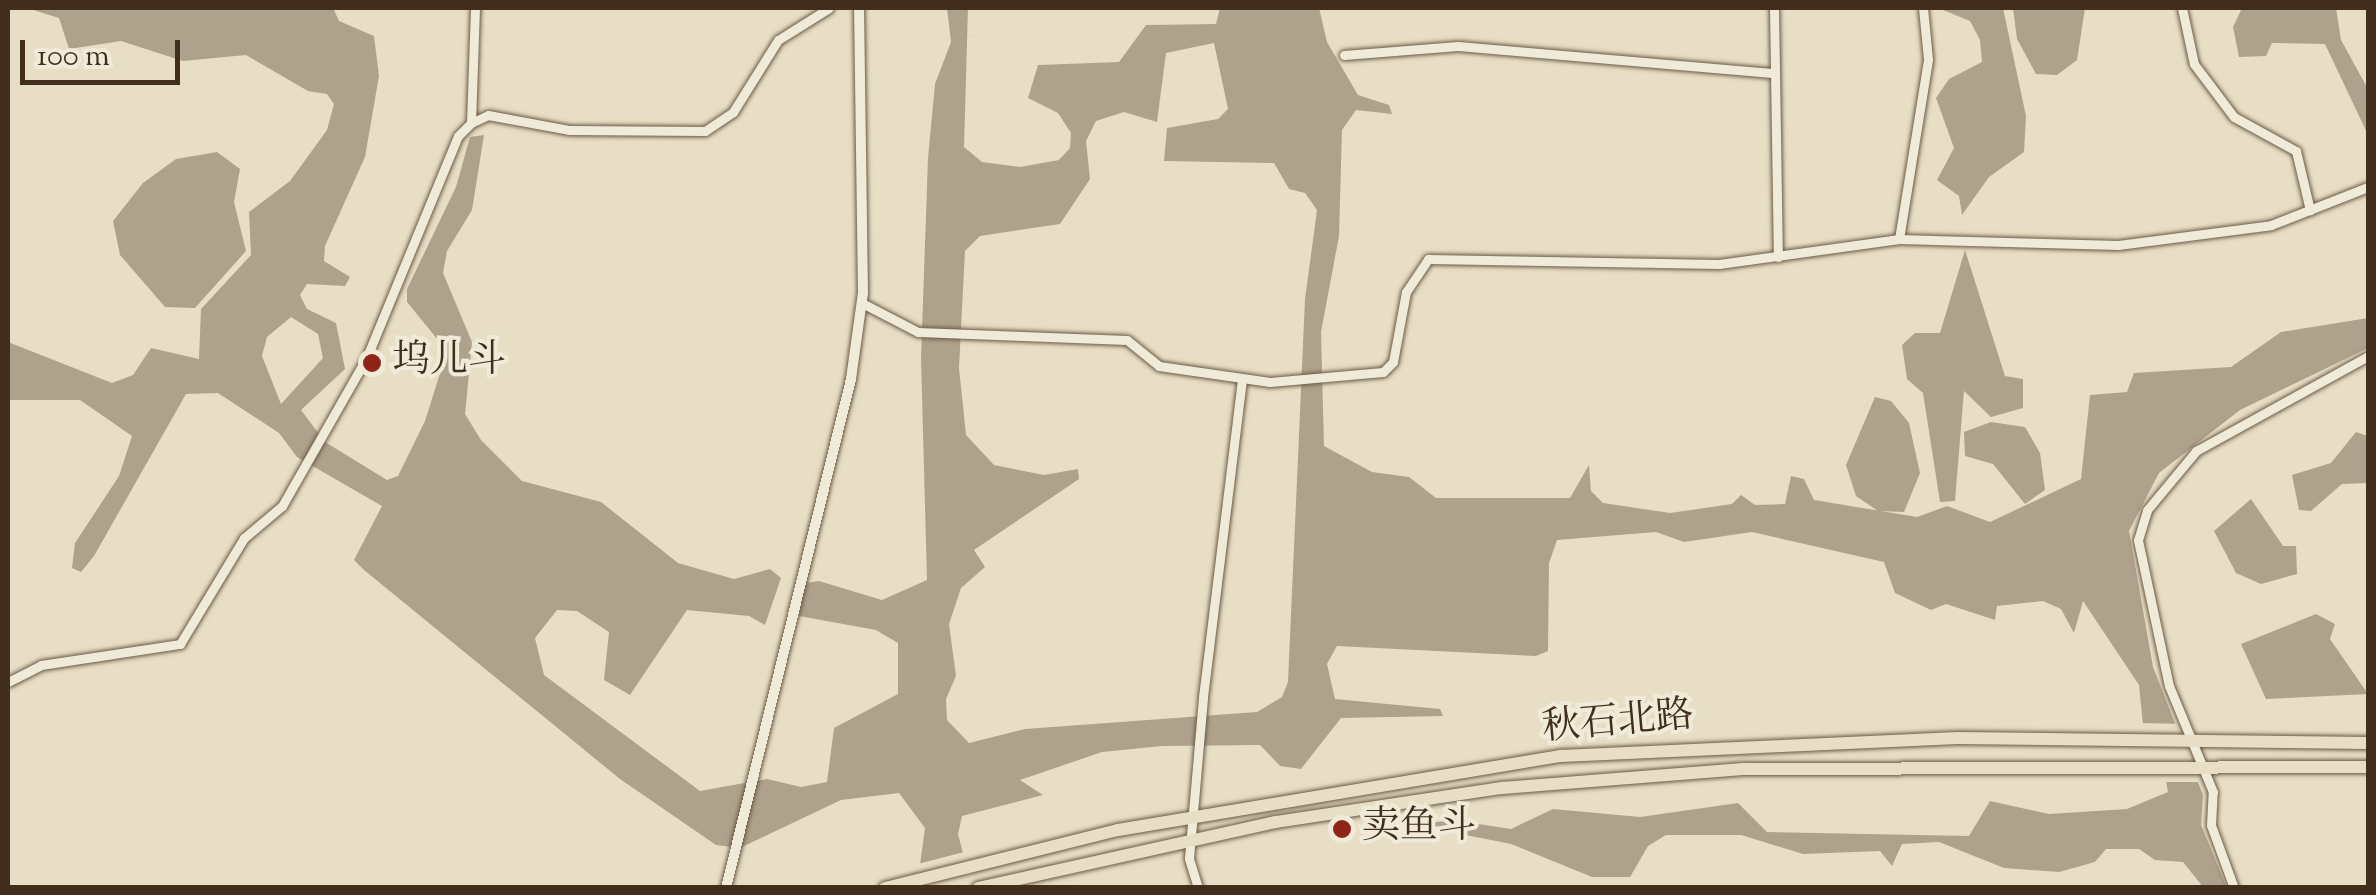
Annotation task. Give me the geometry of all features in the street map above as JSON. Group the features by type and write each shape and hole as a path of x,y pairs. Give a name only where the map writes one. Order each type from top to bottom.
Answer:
{"main road":[{"name":"秋石北路","path":"885,888 1194,816 1561,756 1730,745 1958,738 2368,743"},
{"name":"秋石北路","path":"978,888 1195,840 1502,788 1743,769 2368,767"}],"street":[{"path":"471,123 475,8"},
{"path":"8,682 41,665 180,644 244,538 282,506 366,359 458,136 471,123 488,115 568,130 705,131 734,112 778,40 828,8"},
{"path":"726,888 851,379 862,303 859,8"},
{"path":"1774,8 1778,258"},
{"path":"1899,239 1928,59 1923,8"},
{"path":"2182,8 2194,64 2234,116 2296,152 2310,210"},
{"path":"1344,55 1458,46 1775,73"},
{"path":"862,303 918,332 1127,340 1159,366 1242,381 1382,372 1393,362 1406,292 1428,259 1523,266 1778,258 1899,239 2118,246 2272,224 2368,187"},
{"path":"2234,888 2211,825 2214,792 2169,686 2138,540 2147,510 2196,451 2368,356"},
{"path":"1198,888 1190,858 1195,840 1194,816 1242,381"}],"shaded area":[{"path":"27,8 333,8 339,21 374,36 379,76 365,157 325,246 324,261 350,277 345,286 307,284 300,295 307,309 336,323 345,369 301,410 325,442 387,480 398,476 425,421 447,351 407,302 407,289 456,187 470,137 484,135 472,210 447,251 443,273 472,342 465,414 481,440 522,481 601,502 678,563 734,579 770,569 781,578 765,625 749,616 687,610 630,695 604,680 609,632 577,611 557,610 535,638 544,675 700,791 767,779 801,787 827,782 834,728 898,694 898,643 876,630 799,616 800,599 806,583 819,581 882,600 927,580 921,358 928,158 935,84 951,42 947,8 968,8 964,147 982,162 1020,167 1059,160 1070,148 1071,133 1058,113 1028,98 1038,65 1119,62 1146,25 1216,24 1220,8 1319,8 1327,42 1358,95 1389,105 1392,114 1356,110 1342,130 1339,236 1321,332 1324,446 1372,472 1409,477 1436,498 1570,498 1589,465 1591,491 1603,503 1670,513 1732,504 1741,495 1755,505 1785,504 1791,476 1804,479 1814,500 1917,517 1947,506 1990,522 2081,479 2090,395 2127,392 2134,373 2231,367 2281,332 2368,318 2368,348 2240,410 2159,473 2129,531 2153,667 2203,795 2201,825 2227,888 2203,887 2183,862 2155,860 2139,849 2106,849 2095,862 2059,872 2004,868 1939,842 1902,844 1892,866 1880,851 1803,854 1741,835 1666,835 1648,846 1630,877 1592,877 1511,844 1415,825 1452,820 1511,829 1553,809 1640,817 1738,803 1767,832 1969,836 1990,801 2049,814 2127,809 2168,792 2161,753 2143,725 2139,685 2083,601 2074,633 2061,609 2043,601 1997,606 1995,620 1946,604 1931,610 1895,593 1884,562 1752,532 1684,542 1656,532 1557,540 1549,563 1548,651 1536,656 1337,646 1327,664 1335,699 1440,709 1443,716 1341,718 1301,769 1280,766 1260,745 1162,746 1102,752 1020,780 1043,795 962,816 958,834 972,887 917,887 925,828 899,793 841,800 740,848 716,845 620,779 364,570 354,560 382,506 297,457 279,433 218,393 186,394 94,556 81,572 72,568 75,543 119,476 132,436 80,400 8,400 8,342 112,383 133,375 151,348 199,359 201,309 251,255 249,212 290,181 327,130 334,104 327,94 308,91 246,55 183,61 121,41 69,49 59,18","holes":["1214,43 1228,109 1218,119 1167,128 1164,161 1274,163 1289,189 1305,193 1317,210 1305,299 1288,682 1282,697 1257,712 1025,729 969,743 947,720 946,699 956,676 949,624 961,588 985,567 974,550 1079,479 1078,469 1044,475 994,465 966,435 959,368 965,251 980,236 1060,224 1090,179 1086,141 1096,121 1124,112 1157,122 1166,53","291,317 318,334 323,358 281,404 262,356 267,337"]},
{"path":"1938,8 2003,8 2026,116 2024,152 1989,177 1962,215 1959,196 1937,180 1954,148 1936,98 1949,79 1982,62 1980,40 1970,21"},
{"path":"2013,8 2085,8 2077,60 2057,75 2036,74 2017,39"},
{"path":"2242,8 2336,8 2341,40 2368,89 2368,135 2325,44 2272,43 2266,56 2239,57 2233,27"},
{"path":"217,152 240,169 234,202 246,251 195,308 165,307 120,255 113,221 143,183 176,159"},
{"path":"1965,250 2005,376 2023,379 2023,408 1991,417 1964,391 1955,501 1940,502 1923,393 1907,379 1902,345 1915,333 1940,333"},
{"path":"1875,397 1891,401 1909,423 1920,473 1904,512 1878,511 1856,496 1846,465"},
{"path":"1991,422 2025,427 2040,453 2045,490 2025,504 1993,464 1965,456 1964,432"},
{"path":"2356,432 2368,436 2368,483 2342,484 2311,511 2299,510 2292,475 2331,463"},
{"path":"2251,499 2283,546 2296,546 2297,574 2261,584 2236,573 2214,531"},
{"path":"2316,614 2335,624 2330,639 2368,694 2266,699 2241,644"}],"pier":[{"path":"2138,723 2181,724 2203,782 2161,782"},
{"path":"968,851 977,888 913,887 914,865"}],"place":[{"name":"坞儿斗","path":"372,363"},
{"name":"卖鱼斗","path":"1342,829"}]}
